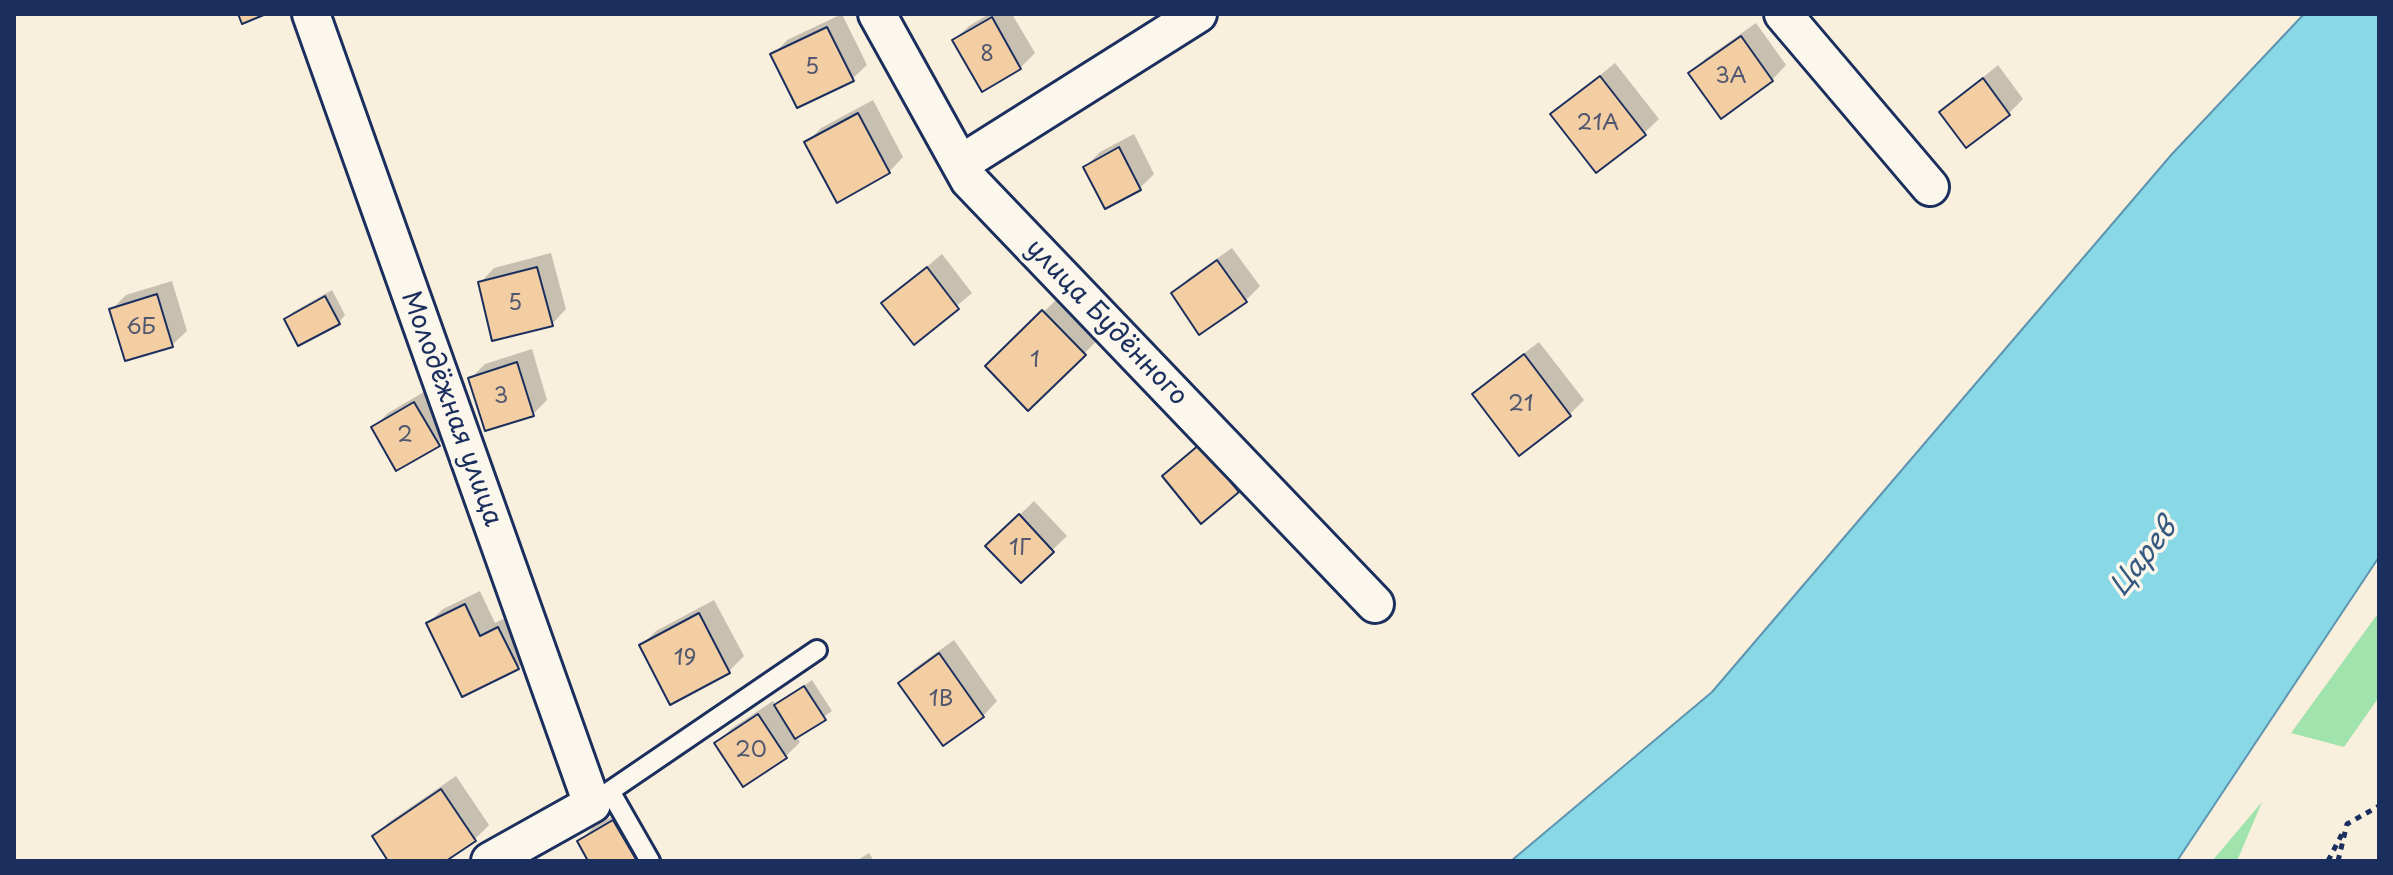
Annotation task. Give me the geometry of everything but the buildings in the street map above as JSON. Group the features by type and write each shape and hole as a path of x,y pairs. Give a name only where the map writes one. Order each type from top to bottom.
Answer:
{"street":[{"name":"Молодёжная улица","path":"311,14 601,797"},
{"name":"улица Будённого","path":"877,14 969,180 1375,604"},
{"path":"960,164 1198,14"},
{"path":"1783,14 1930,187"},
{"path":"490,861 601,797"}],"lane":[{"path":"650,861 601,797 817,650"}],"path":[{"path":"2328,861 2347,824 2379,806"},
{"path":"2338,861 2347,824"}],"green space":[{"path":"2379,612 2379,697 2344,747 2291,733"},
{"path":"2262,802 2237,861 2212,861"}],"water":[{"name":"Царев","path":"2304,14 2379,14 2379,557 2177,861 1511,861 1712,692 2172,154"}]}
